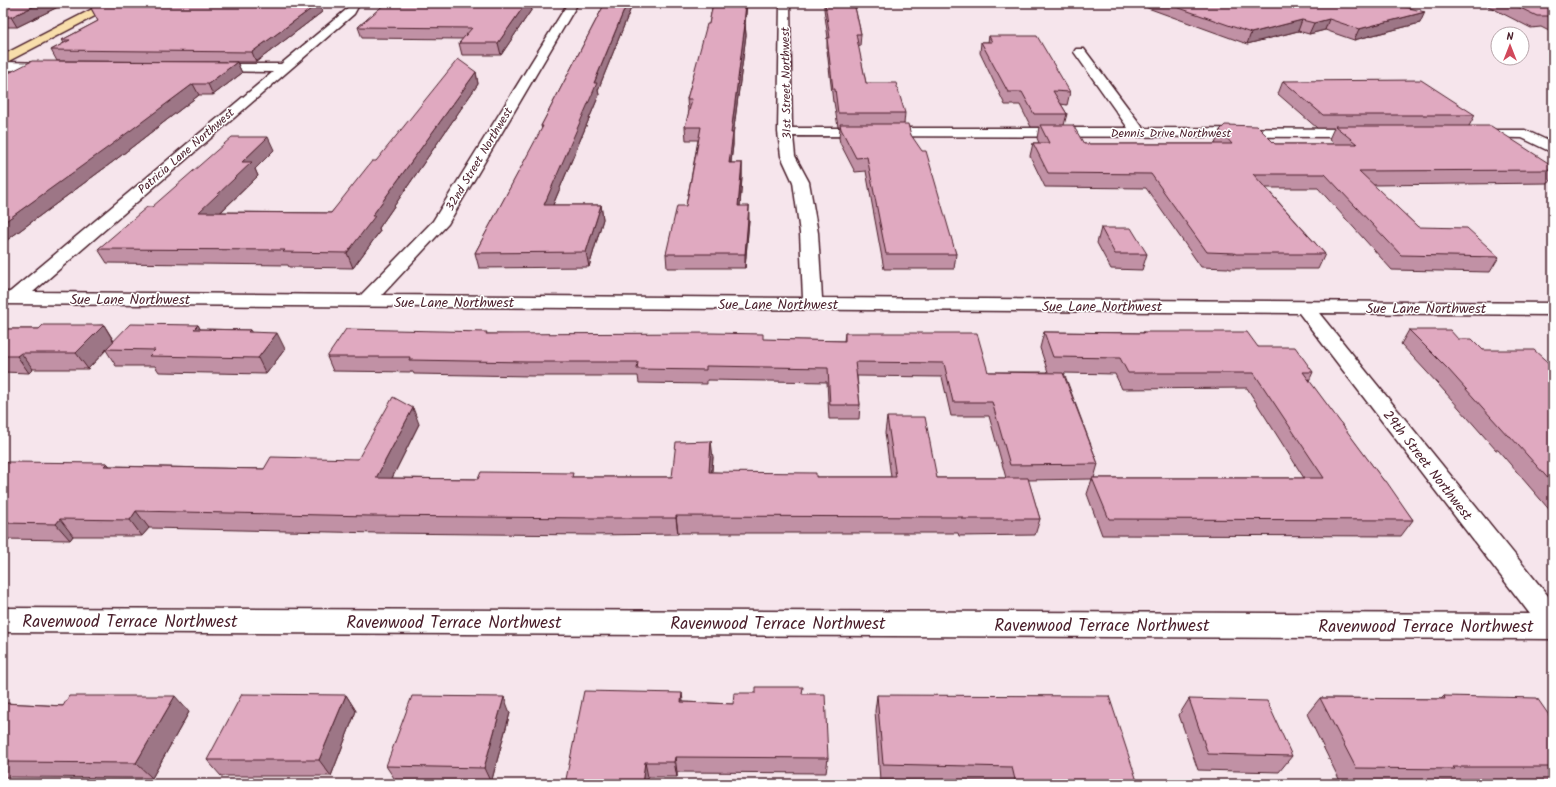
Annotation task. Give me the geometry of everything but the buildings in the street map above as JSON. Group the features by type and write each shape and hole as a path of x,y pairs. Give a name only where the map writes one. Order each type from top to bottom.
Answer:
{"main road":[{"path":"3,60 112,3"}],"street":[{"name":"Patricia Lane Northwest","path":"9,298 350,12 355,3"},
{"name":"32nd Street Northwest","path":"366,301 440,224 573,3"},
{"name":"31st Street Northwest","path":"785,3 785,132 788,156 801,182 810,233 813,304"},
{"path":"1080,52 1138,132"},
{"path":"3,66 62,67"},
{"path":"196,67 283,68"},
{"name":"Dennis Drive Northwest","path":"785,132 1374,134"},
{"path":"1460,134 1525,134 1553,149"},
{"name":"Sue Lane Northwest","path":"9,298 1553,309"},
{"name":"29th Street Northwest","path":"1304,307 1553,623"},
{"name":"Ravenwood Terrace Northwest","path":"3,620 1553,627"}]}
